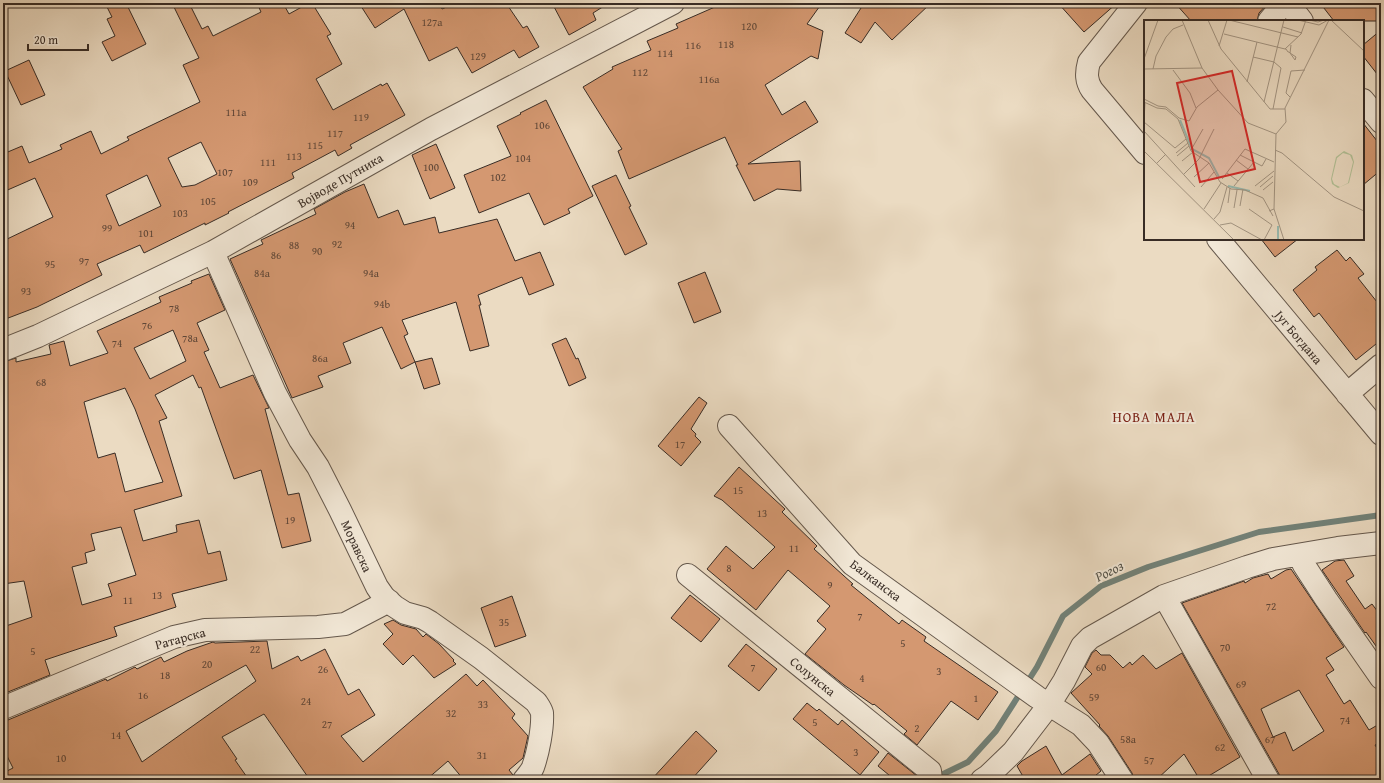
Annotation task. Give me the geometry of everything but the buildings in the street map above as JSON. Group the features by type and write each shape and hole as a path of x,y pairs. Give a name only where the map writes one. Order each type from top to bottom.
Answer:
{"street":[{"name":"Војводе Путника","path":"3,350 38,336 214,252 431,129 673,3"},
{"path":"1136,3 1089,62 1086,77 1092,90 1144,152"},
{"path":"1270,20 1284,3"},
{"path":"1288,3 1301,20"},
{"path":"1364,101 1381,122"},
{"name":"Југ Богдана","path":"1219,240 1381,434"},
{"name":"Моравска","path":"214,252 278,399 333,496 377,587 388,601 405,613 423,618 430,622 480,658 536,702 542,712 540,737 536,758 530,772 524,780"},
{"path":"1347,394 1381,365"},
{"name":"Балканска","path":"729,426 852,564 1043,701"},
{"path":"982,780 1013,752 1043,701 1064,681 1082,646 1090,638 1164,596 1202,582 1273,559 1338,548 1381,543"},
{"path":"1299,555 1326,599 1381,678"},
{"name":"Солунска","path":"688,575 924,766 930,771 931,776"},
{"path":"1164,596 1268,780"},
{"name":"Ратарска","path":"3,708 174,637 205,630 345,624 388,601"},
{"path":"1043,701 1081,725 1098,743 1122,780"}],"waterway":[{"name":"Рогоз","path":"935,778 968,762 996,731 1037,667 1063,616 1101,586 1148,567 1259,532 1381,515"}],"district":[{"name":"НОВА МАЛА","path":"1154,417"}]}
